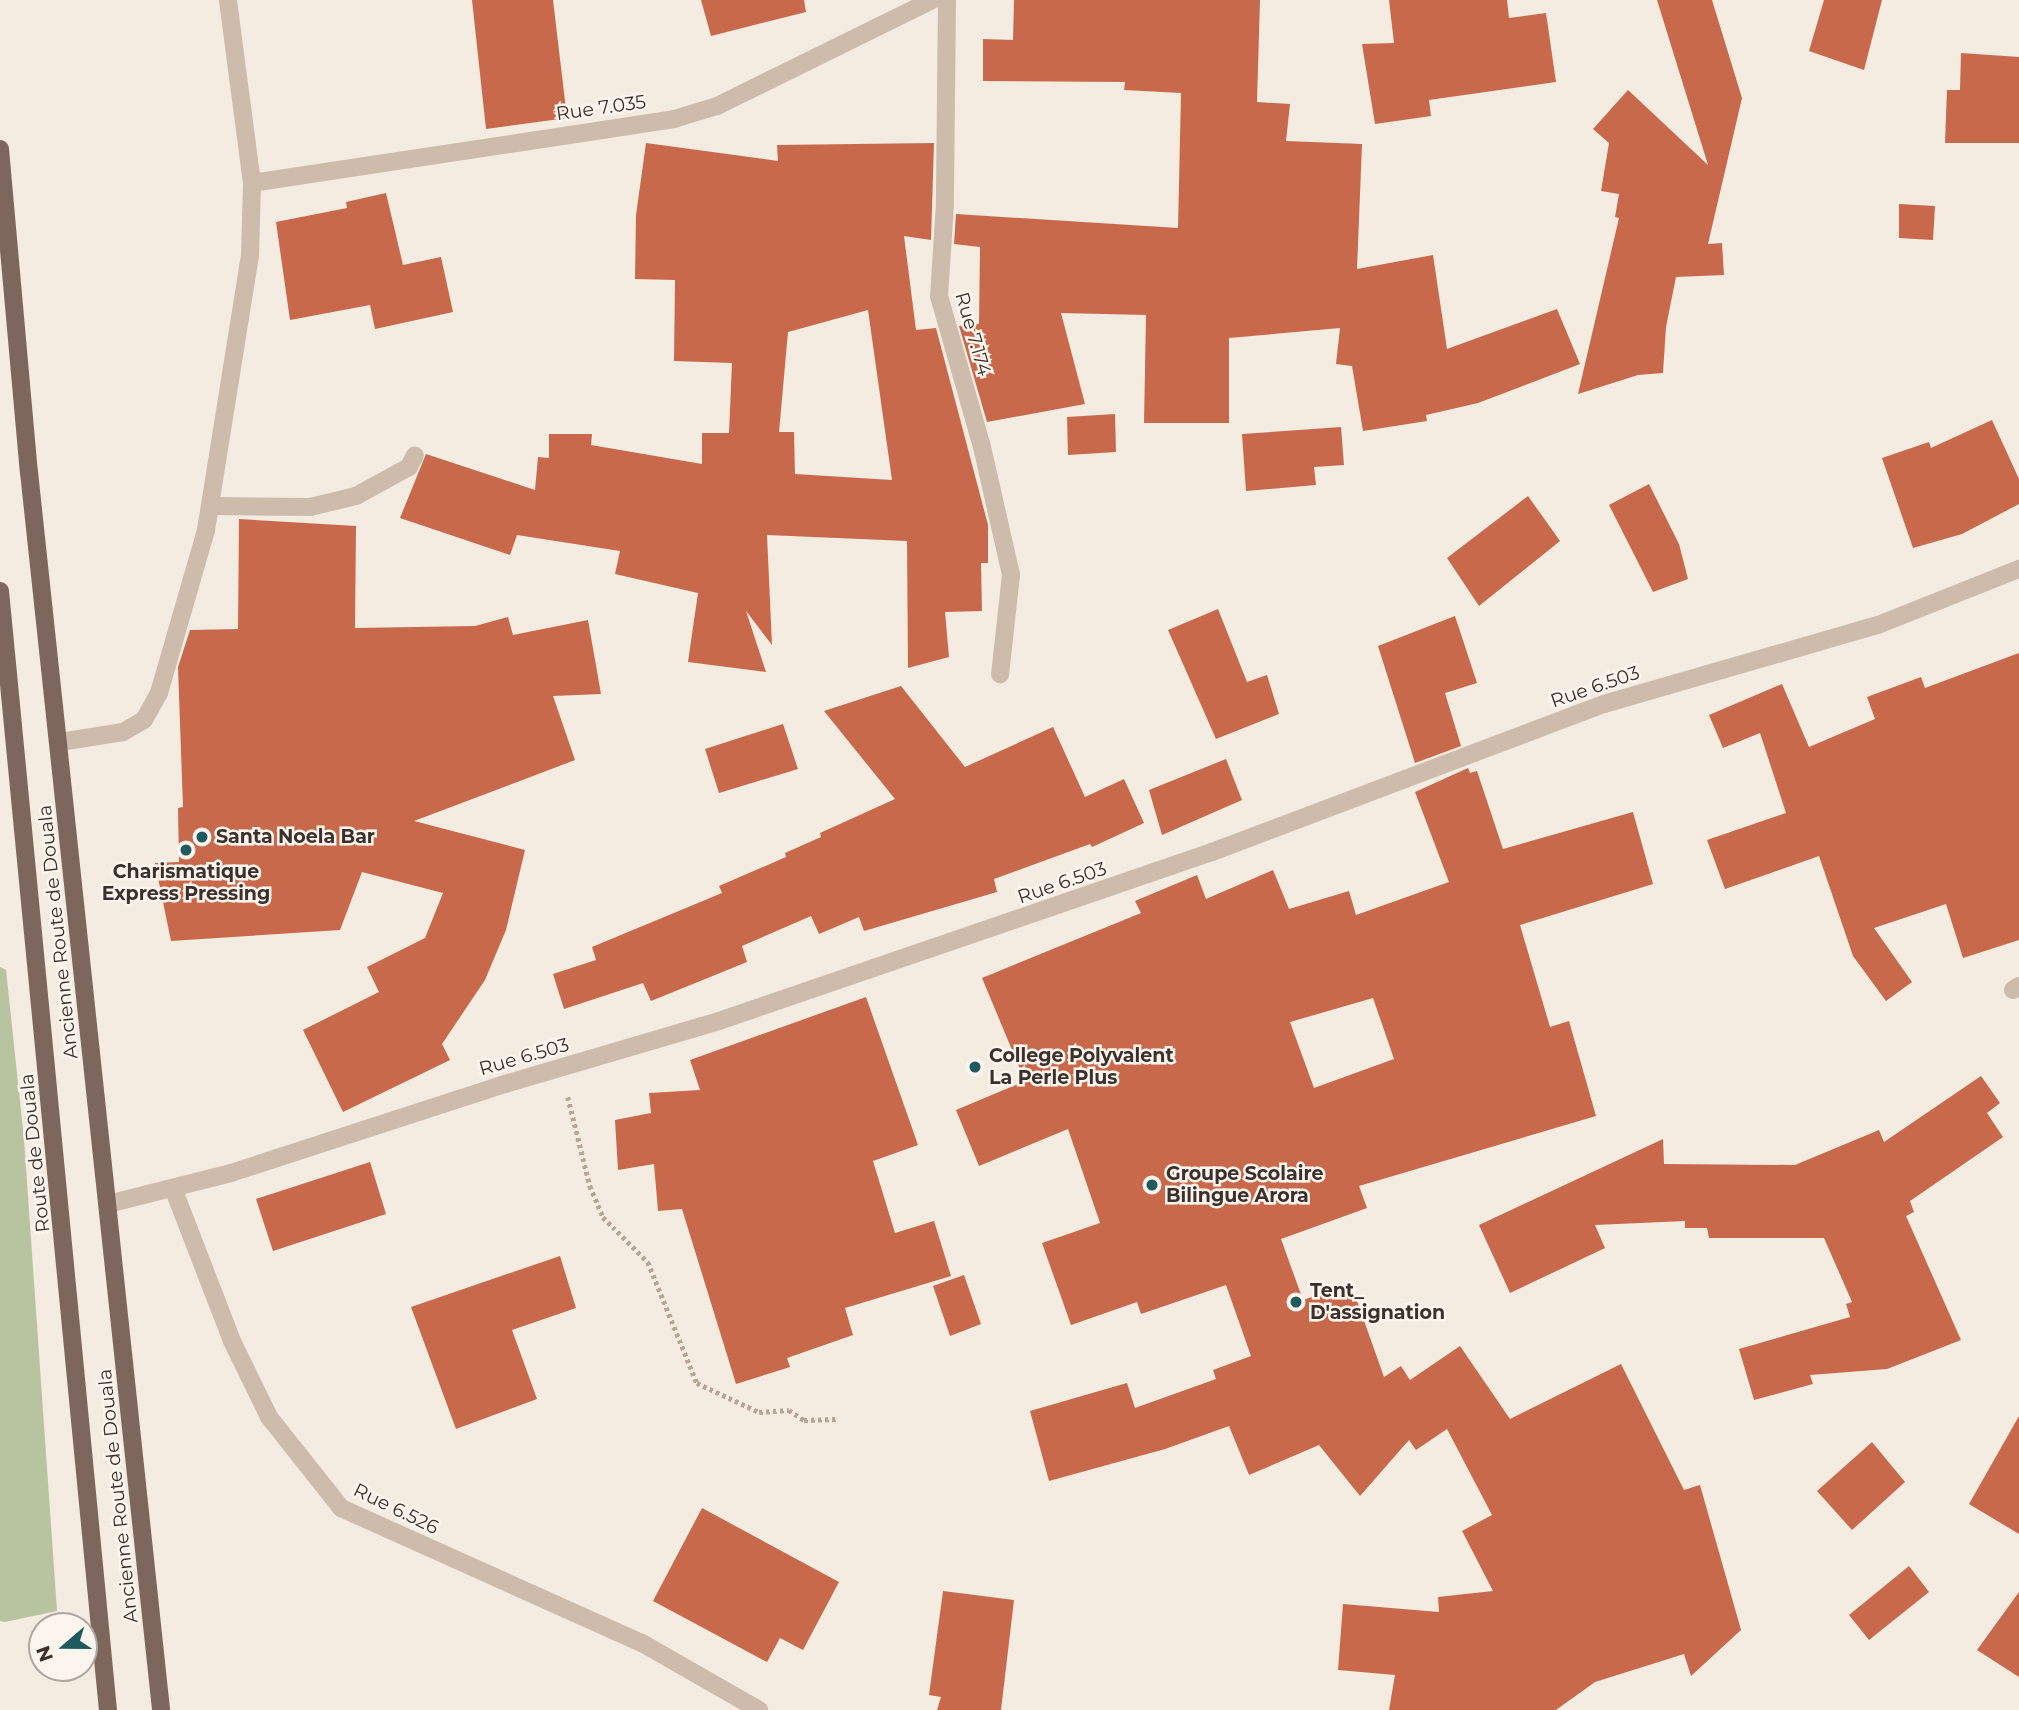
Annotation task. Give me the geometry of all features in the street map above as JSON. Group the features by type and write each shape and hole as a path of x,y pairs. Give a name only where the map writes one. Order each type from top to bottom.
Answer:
{"main road":[{"name":"Ancienne Route de Douala","path":"0,149 161,1710"},
{"name":"Route de Douala","path":"0,591 108,1710"}],"street":[{"path":"60,742 123,732 144,720 159,693 190,594 210,506 250,256 252,183 228,0"},
{"name":"Rue 7.035","path":"252,183 674,119 717,106 932,0"},
{"name":"Rue 7.174","path":"947,0 945,204 939,296 982,447 1011,575 1000,674"},
{"path":"210,506 310,507 356,496 409,467 415,455"},
{"name":"Rue 6.503","path":"108,1204 173,1188 559,1069 1028,917 1604,704 1878,625 2019,569"},
{"name":"Rue 6.526","path":"173,1188 233,1341 269,1418 341,1508 631,1638 759,1710"}],"path":[{"path":"559,1069 603,1217 648,1262 697,1383 759,1412 789,1410 804,1420 836,1419"}],"green space":[{"path":"0,967 6,970 24,1139 57,1611 28,1612 28,1617 0,1621"}],"building":[{"path":"472,0 553,0 567,118 486,129"},
{"path":"701,0 804,0 806,12 711,36"},
{"path":"1014,0 1260,0 1257,102 1290,104 1286,141 1362,144 1357,269 1433,255 1447,349 1557,309 1580,364 1478,403 1426,415 1427,421 1363,431 1352,366 1336,364 1340,328 1229,338 1229,423 1144,423 1146,315 1061,313 1085,404 987,422 959,326 979,324 980,247 954,244 956,214 1178,228 1181,93 1124,90 1125,82 983,81 983,39 1013,40"},
{"path":"1389,0 1507,0 1509,18 1546,13 1556,82 1429,100 1431,116 1375,124 1362,44 1394,43"},
{"path":"1657,0 1712,0 1742,98 1708,244 1722,243 1724,275 1676,277 1666,327 1663,373 1638,375 1578,394 1619,218 1615,217 1619,194 1601,191 1609,143 1593,129 1628,90 1708,165"},
{"path":"1824,0 1882,0 1864,70 1809,51"},
{"path":"1961,53 2019,57 2019,143 1945,143 1947,90 1960,90"},
{"path":"646,143 778,161 777,145 934,143 931,240 904,236 916,330 936,328 988,525 988,563 981,563 982,611 945,612 949,657 908,668 907,541 767,535 772,645 746,611 766,672 688,662 698,593 615,574 620,551 517,535 510,555 400,518 426,454 535,490 538,457 549,458 549,434 592,434 591,445 702,464 702,433 729,433 732,363 674,361 675,280 635,279 636,215","holes":["868,310 892,480 795,474 794,432 779,432 788,332"]},
{"path":"386,193 403,265 441,257 453,312 375,329 370,305 290,320 276,222 347,208 346,202"},
{"path":"1899,204 1935,206 1933,240 1899,238"},
{"path":"1115,414 1116,452 1068,455 1067,417"},
{"path":"1992,420 2019,479 2019,504 1962,534 1913,548 1882,458 1929,442 1931,448"},
{"path":"1341,427 1344,465 1314,467 1316,485 1246,491 1242,434"},
{"path":"1649,484 1679,544 1688,579 1653,592 1609,505"},
{"path":"1528,496 1560,541 1479,606 1447,558"},
{"path":"239,519 356,526 355,628 475,626 508,617 513,635 588,620 601,694 553,696 575,760 414,821 525,850 506,930 485,980 442,1044 450,1060 343,1112 303,1030 379,992 367,967 425,938 443,893 362,872 340,930 171,941 155,863 179,862 178,808 183,807 178,667 190,630 238,629"},
{"path":"1218,609 1247,682 1267,675 1279,714 1216,739 1168,630"},
{"path":"1455,616 1477,683 1445,693 1461,746 1415,763 1378,646"},
{"path":"2019,653 2019,940 1963,958 1946,904 1874,928 1912,982 1886,1001 1853,956 1819,856 1725,889 1707,840 1786,813 1760,733 1723,748 1709,715 1782,684 1809,747 1875,719 1867,697 1921,677 1925,688"},
{"path":"901,686 965,767 1053,727 1085,797 1124,779 1144,823 1092,847 1090,844 994,879 997,892 864,931 859,917 819,934 811,916 742,946 747,962 651,1001 643,983 564,1009 553,974 596,960 592,947 722,893 719,886 786,857 785,853 821,837 820,833 895,799 824,711"},
{"path":"783,724 798,769 719,793 705,749"},
{"path":"1226,759 1242,800 1162,835 1149,790"},
{"path":"1468,768 1470,773 1477,771 1503,849 1633,812 1653,884 1520,925 1550,1027 1569,1021 1596,1116 1359,1186 1367,1208 1281,1239 1303,1300 1351,1284 1384,1377 1401,1366 1410,1380 1460,1346 1510,1419 1621,1364 1684,1490 1700,1485 1741,1630 1691,1676 1684,1654 1595,1682 1556,1710 1389,1710 1395,1675 1338,1670 1343,1604 1439,1612 1438,1597 1493,1591 1462,1531 1492,1515 1447,1429 1416,1450 1409,1440 1360,1496 1319,1445 1249,1475 1229,1426 1165,1449 1049,1481 1030,1411 1127,1383 1135,1408 1216,1379 1213,1370 1251,1356 1226,1285 1141,1314 1137,1302 1071,1325 1042,1243 1100,1223 1068,1129 979,1166 956,1110 1025,1081 982,978 1141,913 1135,901 1197,875 1206,899 1273,870 1289,909 1349,891 1356,915 1449,882 1415,792","holes":["1373,998 1394,1059 1314,1088 1290,1022"]},
{"path":"866,997 918,1145 873,1161 895,1233 934,1221 951,1276 845,1308 853,1335 787,1358 790,1367 736,1384 682,1209 658,1211 654,1164 618,1170 615,1120 651,1113 649,1093 700,1090 690,1060"},
{"path":"1981,1076 2000,1103 1987,1113 2003,1137 1910,1201 1914,1212 1906,1216 1961,1340 1887,1369 1810,1375 1813,1384 1754,1400 1739,1349 1850,1317 1846,1304 1852,1302 1824,1238 1709,1238 1707,1228 1685,1228 1685,1221 1595,1225 1605,1248 1510,1293 1479,1225 1663,1139 1664,1164 1795,1165 1879,1130 1884,1142"},
{"path":"370,1162 386,1214 273,1251 256,1199"},
{"path":"560,1256 576,1308 512,1330 537,1399 456,1429 411,1307"},
{"path":"964,1275 981,1324 950,1336 933,1286"},
{"path":"2019,1416 2019,1534 1969,1504"},
{"path":"1872,1442 1905,1482 1852,1530 1817,1491"},
{"path":"702,1508 839,1582 803,1650 780,1638 767,1662 653,1601"},
{"path":"1909,1566 1929,1592 1869,1640 1849,1615"},
{"path":"943,1591 1014,1600 1001,1710 937,1710 941,1697 929,1695"},
{"path":"2019,1592 2019,1677 1977,1650"}],"place":[{"name":"Santa Noela Bar","path":"202,837"},
{"name":"Charismatique Express Pressing","path":"186,850"},
{"name":"College Polyvalent La Perle Plus","path":"975,1067"},
{"name":"Groupe Scolaire Bilingue Arora","path":"1152,1185"},
{"name":"Tent_ D'assignation","path":"1296,1302"}]}
